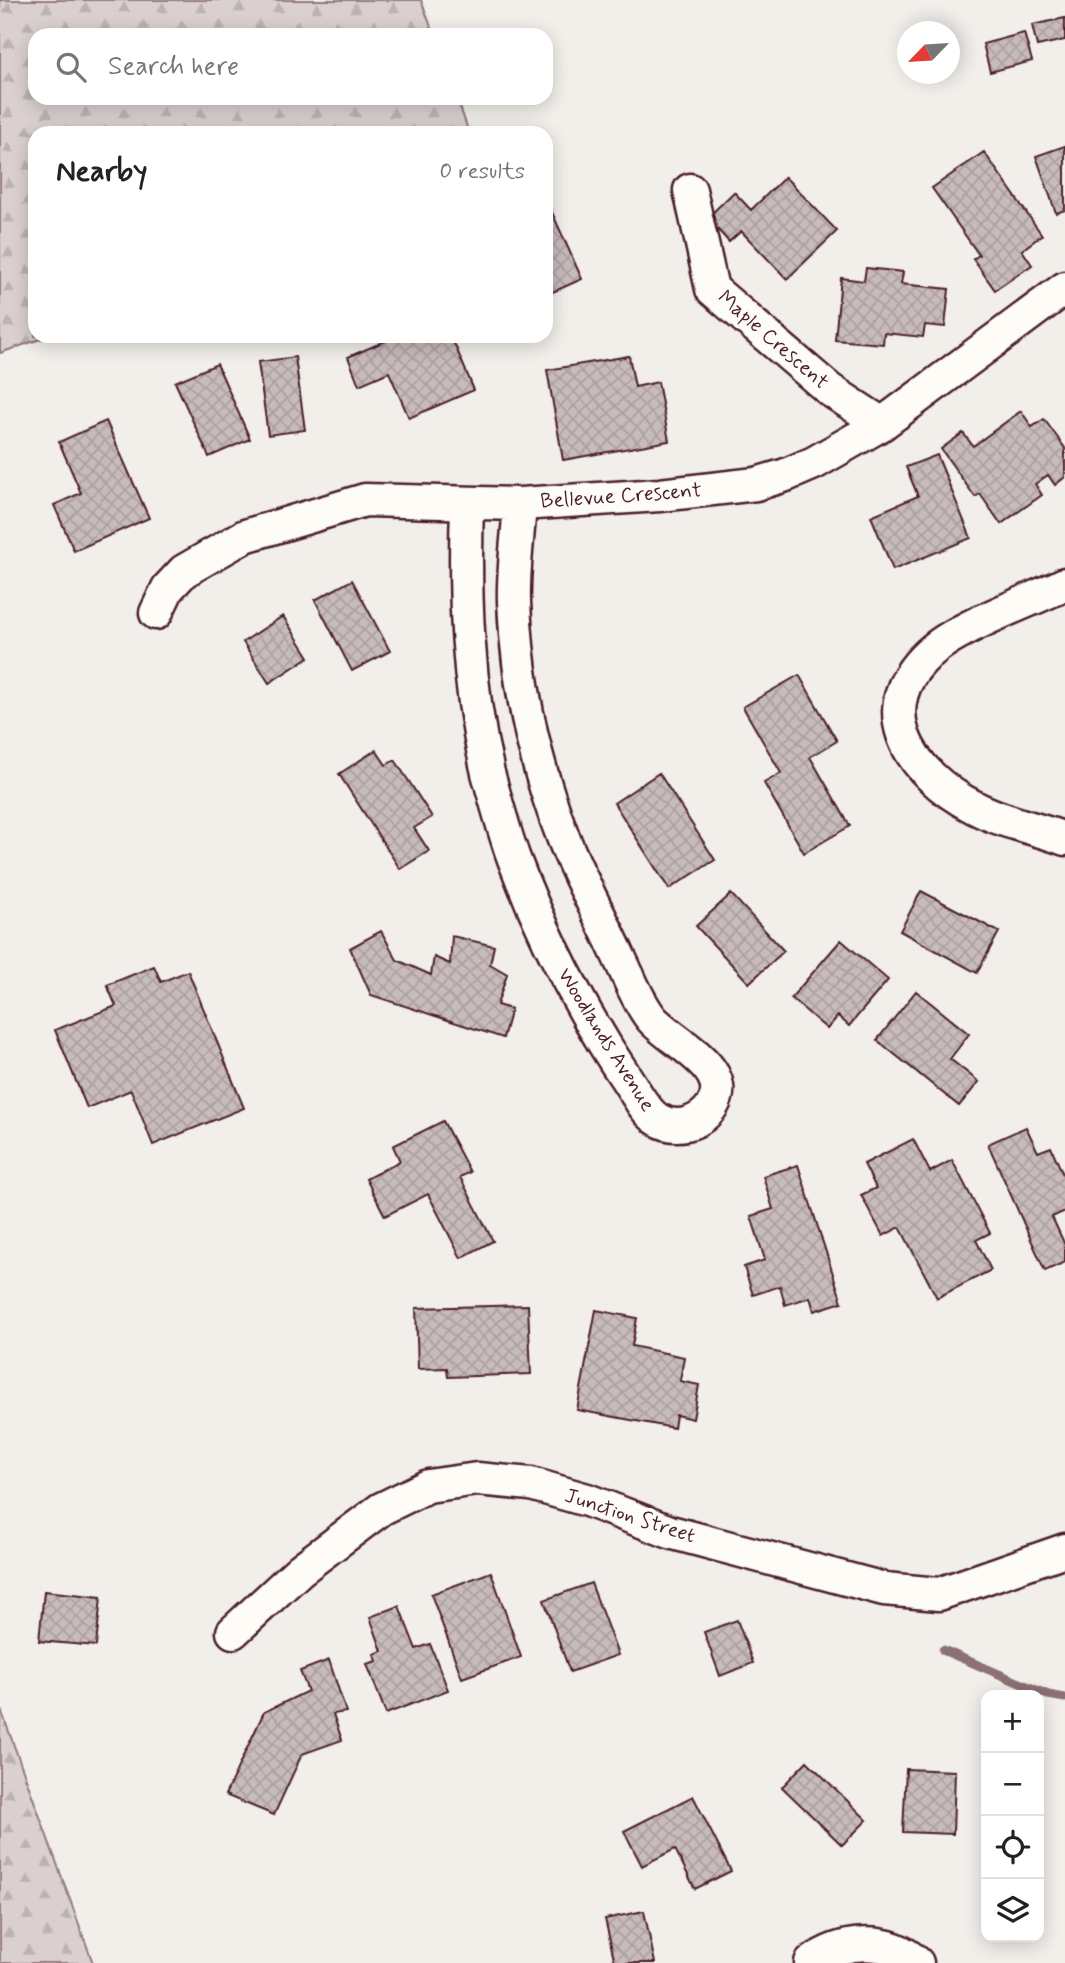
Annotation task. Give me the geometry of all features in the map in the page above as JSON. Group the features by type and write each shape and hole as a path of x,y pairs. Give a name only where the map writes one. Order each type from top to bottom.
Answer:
{"street":[{"name":"Maple Crescent","path":"690,190 712,289 830,390 882,424"},
{"name":"Bellevue Crescent","path":"156,613 168,588 184,571 245,536 365,499 520,504 660,495 756,484 814,463 882,424 1065,288"},
{"name":"Woodlands Avenue","path":"467,504 465,582 469,653 489,773 513,857 551,948 608,1050 651,1114 669,1124 689,1124 701,1118 713,1103 717,1088 714,1074 660,1028 639,999 564,839 537,761 521,680 514,598 520,504"},
{"path":"1065,584 937,647 915,668 902,691 898,712 902,734 911,754 927,775 951,794 976,809 1065,839"},
{"name":"Junction Street","path":"233,1632 300,1570 381,1509 428,1486 477,1479 531,1484 587,1500 670,1532 884,1589 939,1594 1065,1550"},
{"path":"811,1963 842,1946 866,1944 891,1947 917,1963"}],"green space":[{"path":"0,0 421,0 431,28 28,28 28,105 459,105 467,126 28,126 29,343 0,353"},
{"path":"0,1707 93,1963 0,1963"}],"building":[{"path":"1065,18 1065,40 1037,46 1032,25"},
{"path":"1024,33 1032,61 990,72 983,44"},
{"path":"1065,146 1065,210 1056,213 1036,156"},
{"path":"984,152 1042,235 1022,250 1032,265 995,290 973,259 979,255 932,188"},
{"path":"785,177 837,231 787,279 741,231 729,242 707,218 734,192 751,210"},
{"path":"553,215 582,279 553,292"},
{"path":"866,268 903,272 901,284 949,289 945,327 925,325 923,337 884,333 883,344 835,340 841,278 864,281"},
{"path":"381,343 454,343 474,390 409,418 389,372 359,385 348,357"},
{"path":"629,356 635,387 658,382 669,441 563,460 547,370"},
{"path":"295,357 305,430 268,435 258,362"},
{"path":"217,364 250,439 209,457 175,382"},
{"path":"1021,411 1032,427 1044,419 1065,448 1065,477 1055,485 1048,475 1035,484 1042,495 1001,524 980,494 975,497 941,449 963,433 973,446"},
{"path":"106,421 149,518 74,551 54,505 81,493 59,442"},
{"path":"937,455 971,538 893,570 871,516 918,496 906,467"},
{"path":"352,580 390,651 352,671 315,600"},
{"path":"283,616 309,657 269,683 243,642"},
{"path":"799,675 837,741 810,757 850,826 804,853 764,783 781,773 743,707"},
{"path":"376,750 386,765 395,760 432,817 414,828 429,851 400,869 339,774"},
{"path":"659,773 715,860 669,889 614,803"},
{"path":"921,891 999,932 977,973 900,931"},
{"path":"731,894 784,951 749,983 696,926"},
{"path":"381,931 397,960 431,975 434,957 450,964 452,936 494,946 490,964 507,974 497,1005 511,1009 503,1038 371,995 350,948"},
{"path":"841,940 888,980 849,1026 838,1016 827,1029 791,998"},
{"path":"154,966 161,982 188,971 244,1108 153,1145 131,1090 87,1108 55,1030 116,1006 107,985"},
{"path":"916,991 969,1034 950,1059 979,1082 959,1106 877,1040"},
{"path":"443,1121 470,1172 460,1177 493,1241 461,1258 428,1194 385,1216 366,1179 400,1161 393,1146"},
{"path":"1026,1127 1038,1152 1051,1147 1065,1179 1065,1211 1052,1217 1065,1245 1065,1262 1045,1271 988,1144"},
{"path":"913,1139 930,1172 952,1160 990,1233 976,1240 991,1270 937,1298 900,1227 883,1236 861,1195 876,1188 864,1164"},
{"path":"798,1165 842,1302 814,1311 810,1297 785,1305 780,1286 753,1295 744,1267 765,1260 751,1216 773,1209 763,1176"},
{"path":"528,1305 531,1374 448,1377 447,1368 418,1369 416,1308"},
{"path":"596,1310 637,1318 632,1346 684,1357 680,1381 699,1385 693,1419 676,1415 674,1428 577,1410"},
{"path":"491,1572 521,1657 462,1678 431,1594"},
{"path":"591,1583 618,1655 570,1672 544,1600"},
{"path":"44,1591 101,1597 96,1646 39,1641"},
{"path":"399,1606 416,1649 430,1644 448,1690 386,1714 367,1664 377,1661 374,1654 382,1651 370,1617"},
{"path":"737,1620 753,1663 720,1676 704,1632"},
{"path":"329,1660 346,1712 333,1714 342,1740 302,1754 274,1815 225,1795 264,1712 308,1691 300,1671"},
{"path":"807,1761 867,1820 842,1845 782,1787"},
{"path":"906,1769 955,1771 953,1834 903,1832"},
{"path":"693,1796 731,1871 695,1889 675,1849 642,1866 624,1831"},
{"path":"644,1911 655,1963 615,1963 605,1919"}],"waterway":[{"path":"943,1650 1048,1695 1065,1698"}]}
